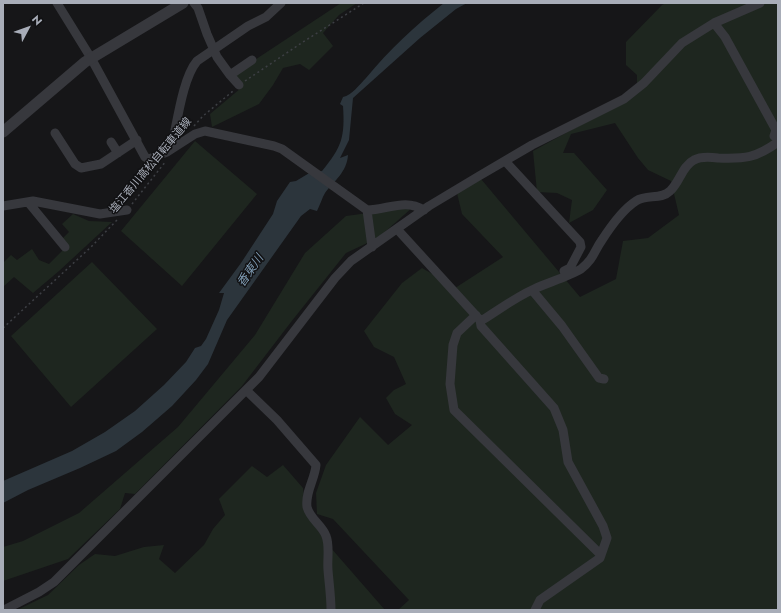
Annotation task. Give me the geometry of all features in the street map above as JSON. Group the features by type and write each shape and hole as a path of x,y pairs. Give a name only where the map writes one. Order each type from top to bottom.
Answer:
{"street":[{"path":"57,3 91,58 145,157 149,159 171,149 195,134 205,131 282,149 367,210 372,247"},
{"path":"3,132 91,58 184,3"},
{"path":"194,3 198,8 217,57 239,85"},
{"path":"171,149 187,79 192,66 248,26 266,17 281,3"},
{"path":"4,610 39,592 54,582 246,390 259,376 335,278 351,261 424,210 505,161 532,145 624,99 644,83 682,43 714,24 760,3"},
{"path":"397,229 478,317 484,320 532,290 580,269 589,262 601,241 618,218 637,201 644,198 663,196 670,192 687,166 694,160 706,157 750,157 762,153 776,139 776,130 725,37 714,24"},
{"path":"230,75 252,60"},
{"path":"56,138 75,164 83,170 101,164 136,140"},
{"path":"111,142 118,153"},
{"path":"505,161 580,242 581,247 570,268 564,270 566,275"},
{"path":"3,206 33,201 100,214 127,210"},
{"path":"28,202 64,247"},
{"path":"367,210 402,204 418,206 424,210"},
{"path":"532,290 562,326 599,378 604,379 603,380"},
{"path":"478,317 481,326 554,408 563,430 568,462 603,526 607,538 600,558 540,600 535,610"},
{"path":"478,317 457,333 454,346 450,384 454,410 601,555"},
{"path":"246,390 277,420 316,465 316,471 307,496 307,507 310,516 325,533 328,541 328,570 331,610"}],"path":[{"name":"塩江香川高松自転車道線","path":"193,127 203,116 239,85 364,3"},
{"name":"塩江香川高松自転車道線","path":"3,328 91,247 127,210 168,158"}],"shaded area":[{"path":"341,3 357,3 339,15 323,33 333,46 309,70 300,64 283,68 259,104 212,127 210,114 241,88 232,75"},
{"path":"666,3 778,3 778,610 398,610 409,600 333,519 317,514 316,493 326,465 360,417 388,445 412,425 395,414 386,398 394,390 406,384 394,357 374,347 364,331 402,283 422,268 441,279 452,290 503,257 462,214 457,193 481,179 580,297 616,279 623,241 648,238 679,215 671,181 648,170 638,158 615,123 571,134 563,153 574,153 607,190 593,210 569,223 572,200 557,193 537,192 533,151 624,101 637,92 637,75 626,65 626,42 662,5"},
{"path":"195,141 257,194 182,286 121,231"},
{"path":"413,207 378,238 346,253 242,386 135,494 125,493 120,509 68,559 3,581 3,547 23,541 79,513 178,427 255,335 305,253 346,216"},
{"path":"73,214 89,221 112,222 33,293 14,277 3,287 3,263 11,255 17,260 32,249 39,260 49,264 63,250 62,239 69,232 62,224"},
{"path":"92,262 157,329 71,407 11,336"},
{"path":"283,465 303,488 306,512 324,540 385,610 17,610 48,595 79,565 95,554 115,556 144,547 164,545 159,559 175,573 204,545 213,529 225,515 219,499 252,466 267,477"}],"water":[{"name":"香東川","path":"444,3 467,3 456,9 420,38 353,98 349,140 340,158 348,155 343,171 325,193 317,211 310,209 301,216 227,320 208,364 196,380 172,406 142,432 116,451 28,490 3,503 3,481 72,451 105,432 135,411 164,385 186,362 195,348 201,346 206,339 219,310 224,293 219,293 241,263 273,214 277,201 290,182 296,181 311,172 322,171 338,148 343,134 343,106 340,104 343,97 355,89 403,38"}]}
